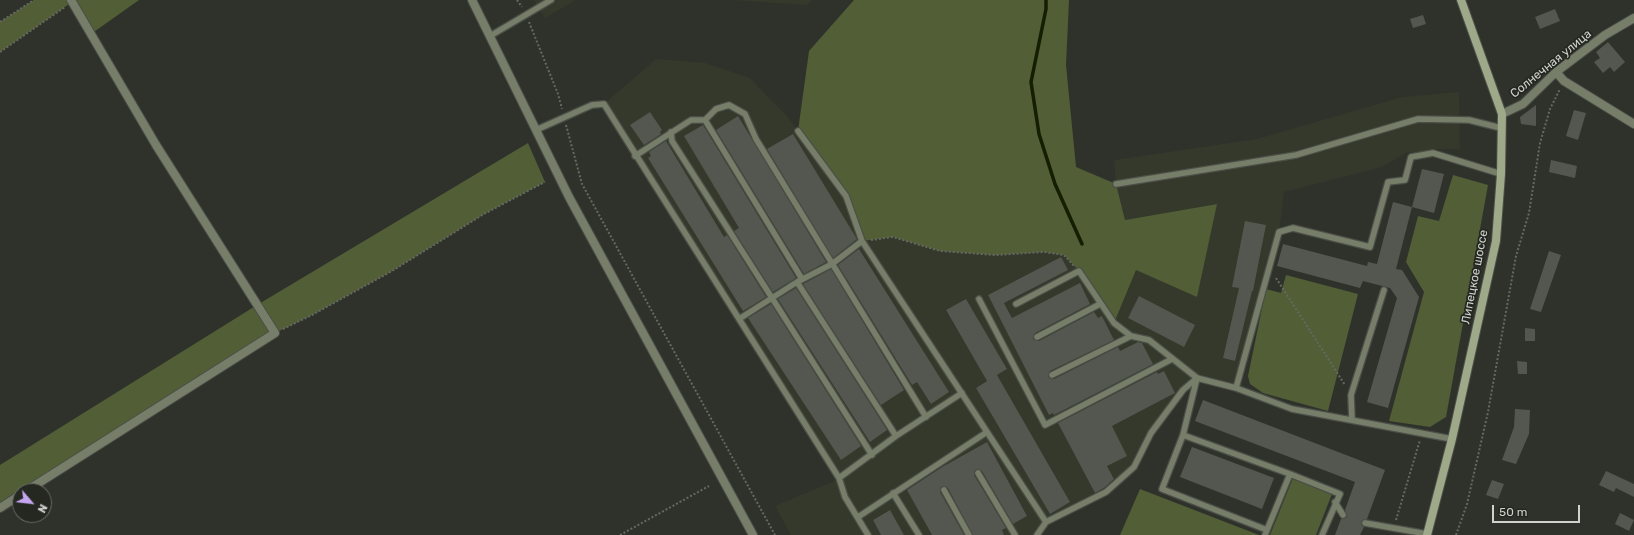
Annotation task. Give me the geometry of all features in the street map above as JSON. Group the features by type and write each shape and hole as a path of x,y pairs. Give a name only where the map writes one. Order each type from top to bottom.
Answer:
{"main road":[{"name":"Липецкое шоссе","path":"1427,534 1452,439 1496,241 1501,174 1502,114 1461,0"}],"street":[{"path":"472,0 569,197 753,535"},
{"path":"39,483 275,333 156,144 72,1"},
{"name":"Солнечная улица","path":"1502,114 1523,104 1556,72 1606,35 1634,18"},
{"path":"1556,72 1564,81 1634,124"},
{"path":"0,508 12,500"}],"lane":[{"path":"490,36 551,0"},
{"path":"536,130 592,105 604,104 635,156 839,478 845,497 868,535"},
{"path":"635,156 691,120 704,120 716,109 729,105 745,114 756,138 926,417"},
{"path":"1116,184 1296,155 1418,119 1469,120 1501,128"},
{"path":"704,120 799,281 896,436"},
{"path":"798,131 846,196 862,242 1046,522"},
{"path":"671,132 672,141 872,455"},
{"path":"1236,388 1268,267 1279,232 1293,228 1370,247 1388,182 1405,180 1411,157 1433,153 1501,174"},
{"path":"739,319 799,281 832,264 862,242"},
{"path":"1016,304 1079,271 1114,323 1131,336 1149,340 1197,378 1236,388 1292,409 1452,439"},
{"path":"1352,420 1351,395 1384,290"},
{"path":"979,299 1045,425 1172,359"},
{"path":"1037,338 1100,304"},
{"path":"1052,375 1131,336"},
{"path":"1197,378 1183,435 1162,489 1266,532 1290,474"},
{"path":"1037,535 1046,522 1106,492 1134,467 1151,433 1183,390 1197,378"},
{"path":"839,478 896,436 962,393"},
{"path":"858,517 987,432"},
{"path":"1183,435 1340,494 1335,502 1322,535"},
{"path":"978,473 1015,535"},
{"path":"944,490 969,535"},
{"path":"893,493 919,535"},
{"path":"1335,502 1343,515"},
{"path":"1365,523 1427,534"}],"path":[{"path":"0,22 34,0"},
{"path":"0,52 72,1"},
{"path":"526,14 558,94 582,184 775,535"},
{"path":"1456,535 1467,504 1488,412 1516,256 1530,213 1540,143 1550,109 1564,81"},
{"path":"275,333 312,316 392,271 484,214 545,182"},
{"path":"862,242 893,237 940,251 994,255 1044,252 1064,255 1079,271"},
{"path":"1268,267 1351,395"},
{"path":"1394,528 1422,433"},
{"path":"620,535 709,486"}],"shaded area":[{"path":"534,0 576,0 545,18"},
{"path":"734,0 813,0 807,5"},
{"path":"656,59 705,63 750,78 786,115 846,196 862,241 893,237 940,251 995,255 1044,252 1064,255 1079,271 1114,323 1136,269 1197,296 1216,204 1125,220 1116,184 1114,160 1257,139 1402,97 1459,92 1460,149 1437,149 1406,153 1382,167 1284,192 1279,232 1236,388 1197,378 1151,433 1134,467 1106,492 1046,522 1037,535 1004,535 967,466 981,459 1015,523 1027,516 987,442 906,487 932,535 904,535 889,510 873,520 881,535 791,535 775,506 839,479 604,104","holes":["1266,225 1253,291 1233,287","1061,257 1067,269 1004,303 1032,352 1102,316 1112,336 1043,372 1050,387 1140,341 1152,362 1049,415 988,295","1139,297 1184,346 1128,318","966,299 1007,369 997,375 1070,502 1050,514 976,388 987,381 946,311","1236,302 1248,304 1235,361 1223,358","1164,371 1175,393 1112,426 1127,456 1118,460 1092,437 1116,482 1095,493 1060,425"]},
{"path":"947,479 977,535 958,535 932,487"}],"green space":[{"path":"34,0 139,0 91,34 72,2 0,52 0,22"},
{"path":"854,0 1069,0 1066,65 1076,167 1116,184 1125,220 1217,204 1197,297 1136,270 1114,323 1079,271 1064,255 1044,252 995,255 940,251 893,237 862,241 846,196 798,131 809,51"},
{"path":"528,143 545,182 484,214 392,271 312,315 275,333 39,483 12,483 12,500 0,508 0,465 257,305"},
{"path":"1453,175 1488,185 1446,417 1430,427 1389,421 1424,292 1406,262 1418,216 1439,221"},
{"path":"1286,275 1358,294 1328,411 1263,393 1250,384 1248,376 1266,289 1281,293"},
{"path":"1293,478 1332,494 1316,535 1270,535"},
{"path":"1140,489 1259,535 1120,535"}],"building":[{"path":"1555,9 1560,21 1540,29 1535,17"},
{"path":"1423,15 1426,24 1413,28 1410,19"},
{"path":"1608,42 1625,62 1614,72 1610,67 1603,73 1594,62 1600,58 1596,52"},
{"path":"1536,105 1536,126 1521,124 1520,117"},
{"path":"1574,110 1586,113 1578,140 1566,136"},
{"path":"650,112 662,130 660,132 661,134 644,145 630,125"},
{"path":"738,116 826,262 804,274 716,130"},
{"path":"703,125 796,278 773,292 734,231 739,228 684,136"},
{"path":"793,134 857,239 833,258 767,149"},
{"path":"666,141 724,237 727,235 766,297 743,311 648,158 651,156 649,152"},
{"path":"1551,160 1577,166 1575,178 1549,172"},
{"path":"1422,169 1444,174 1434,213 1412,207"},
{"path":"1393,202 1412,207 1396,269 1402,270 1419,297 1388,408 1367,402 1397,298 1390,288 1363,281 1360,288 1277,266 1283,244 1367,266 1368,262 1377,264"},
{"path":"1245,221 1266,225 1253,291 1235,361 1223,358 1239,288 1232,287"},
{"path":"859,249 949,392 931,404 917,382 912,385 838,265"},
{"path":"1549,251 1561,255 1541,312 1530,309"},
{"path":"1061,257 1068,270 1004,303 1012,318 1080,283 1090,304 1035,333 1033,339 1039,341 1094,312 1098,318 1102,316 1114,340 1050,371 1048,377 1054,379 1118,347 1120,351 1138,342 1142,343 1153,364 1054,415 1053,413 1049,415 988,295"},
{"path":"831,269 904,390 881,405 803,284"},
{"path":"796,288 887,430 870,442 778,299"},
{"path":"1139,296 1195,325 1184,347 1128,318"},
{"path":"966,299 1007,369 997,375 1070,502 1050,514 976,388 987,381 946,310"},
{"path":"771,304 861,446 841,460 748,318"},
{"path":"1525,328 1535,329 1535,341 1525,341"},
{"path":"1517,361 1527,362 1527,374 1518,374"},
{"path":"1164,371 1175,393 1112,426 1127,456 1107,466 1114,479 1104,488 1095,493 1058,423 1157,372 1158,374"},
{"path":"1203,400 1385,470 1367,519 1361,522 1364,527 1360,535 1335,535 1341,519 1347,517 1345,510 1355,482 1195,421"},
{"path":"1515,409 1530,410 1529,434 1516,464 1502,460 1514,427"},
{"path":"987,442 1027,516 1013,524 982,471 978,469 974,471 974,475 1006,528 1002,530 1004,535 973,535 948,488 944,486 940,488 940,492 964,535 932,535 907,490 942,467"},
{"path":"1192,447 1274,478 1262,509 1180,477"},
{"path":"1606,471 1634,484 1634,497 1616,488 1614,492 1599,485"},
{"path":"1492,480 1504,484 1498,499 1486,495"},
{"path":"890,510 904,535 881,535 873,520"},
{"path":"1620,513 1634,520 1629,531 1615,524"}],"waterway":[{"path":"1046,0 1046,9 1031,82 1039,134 1055,184 1082,244"}]}
